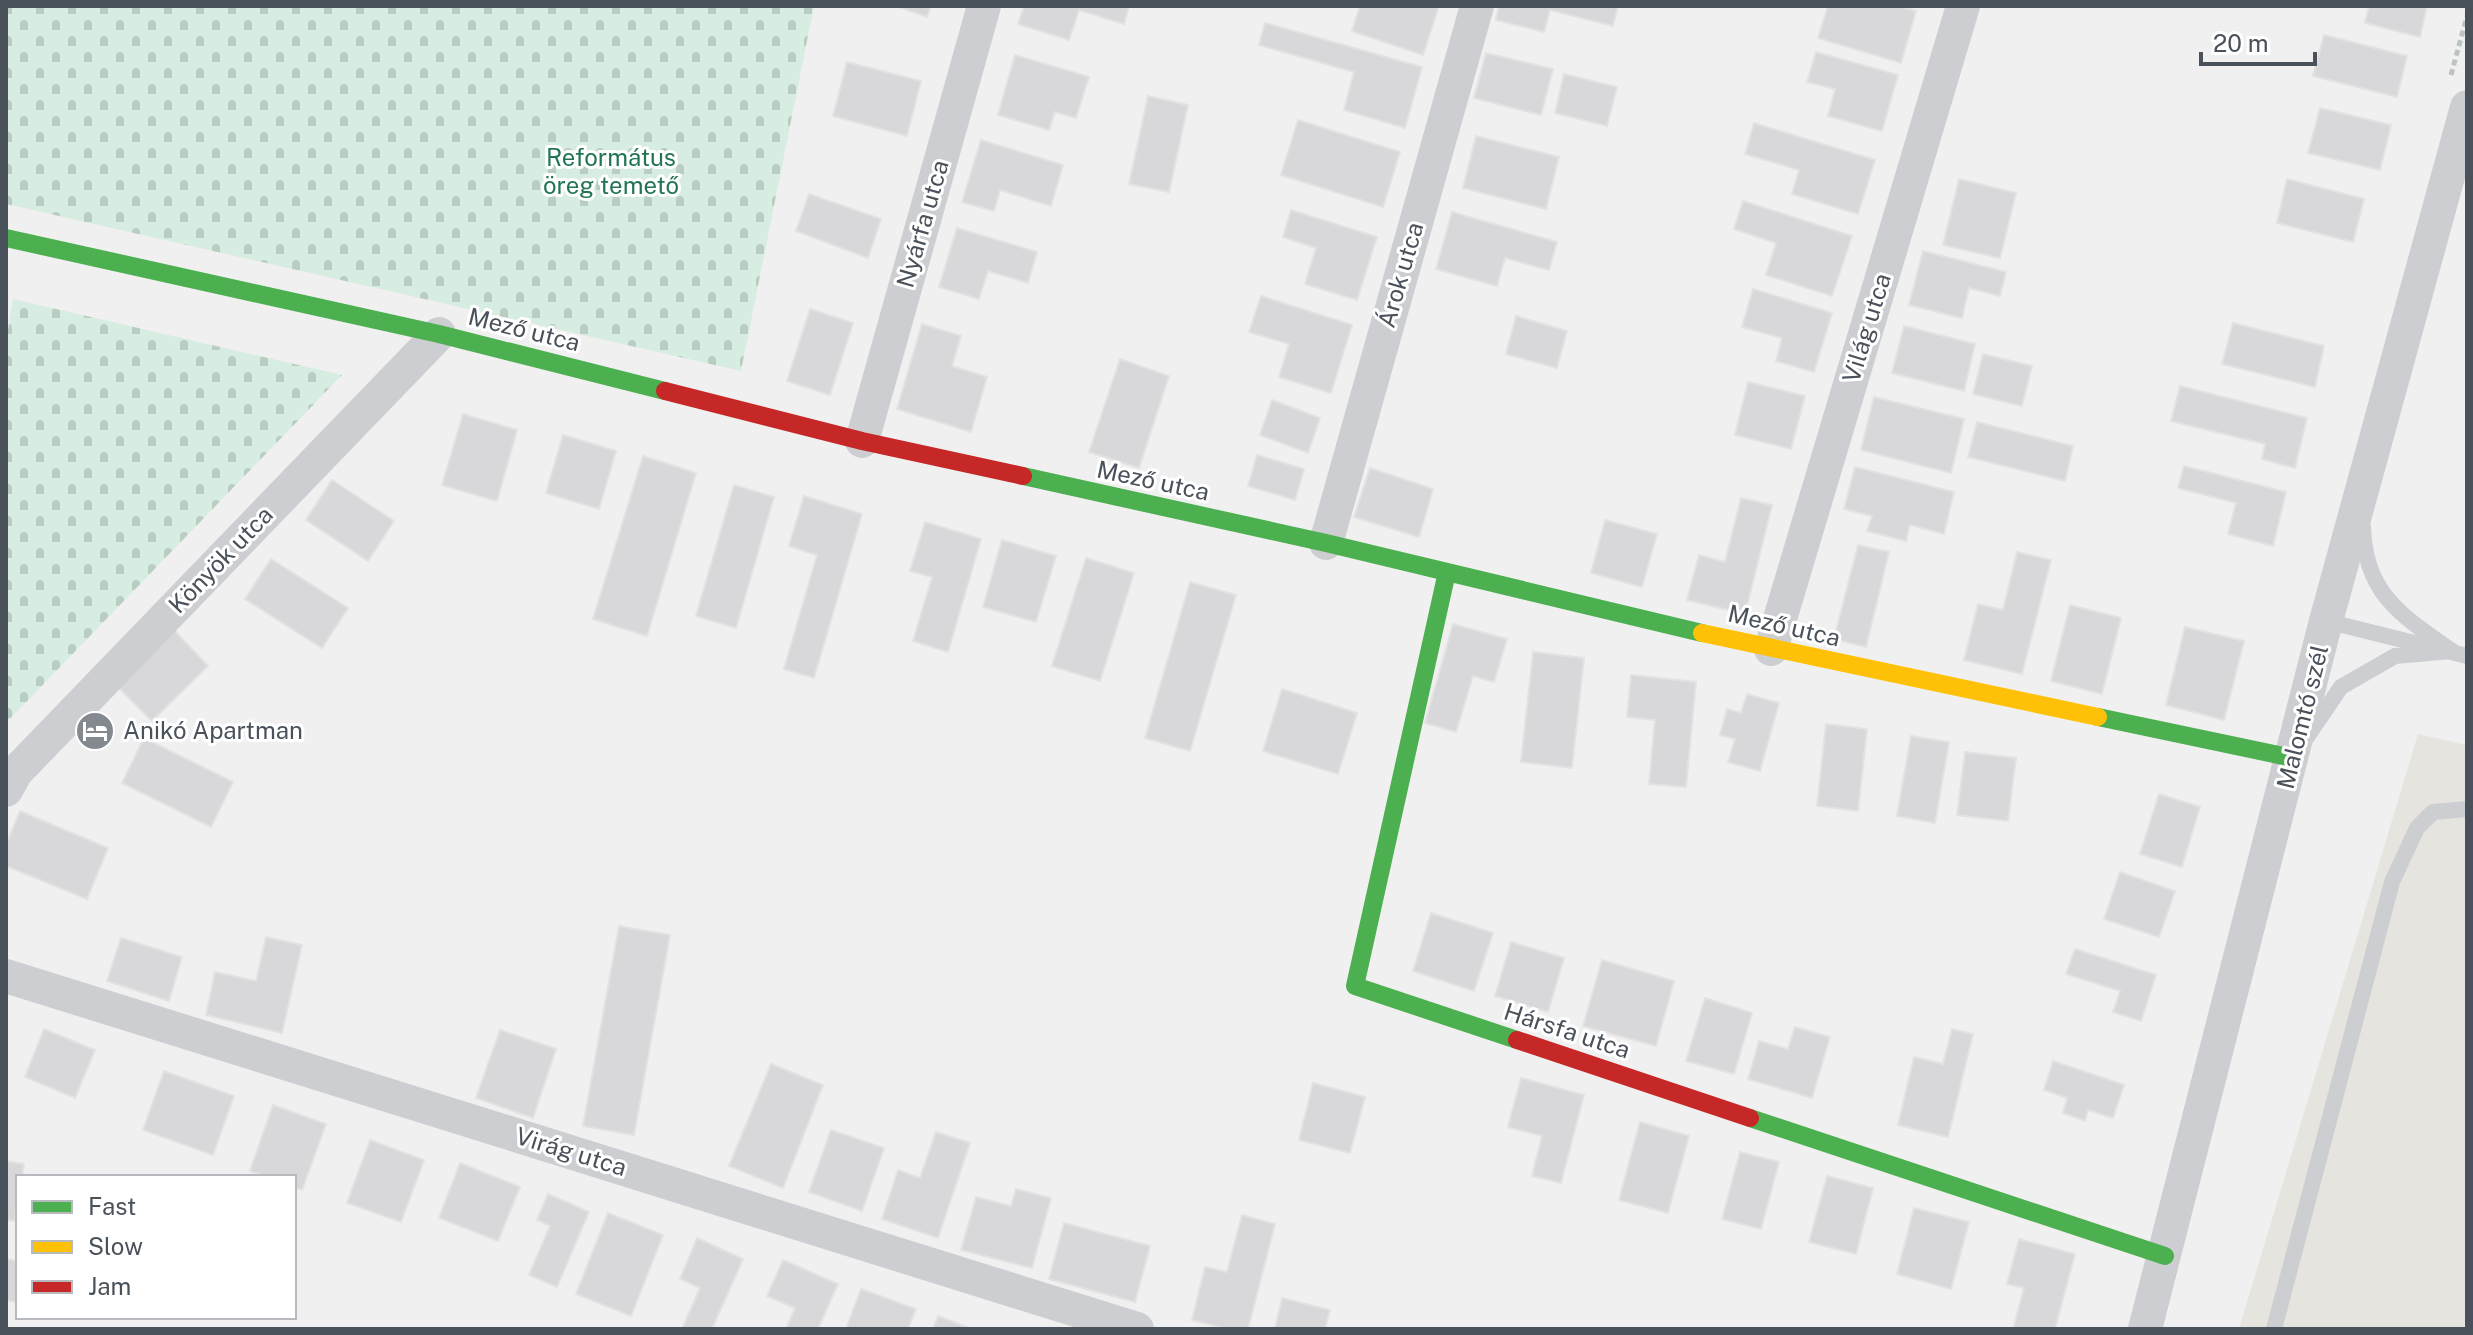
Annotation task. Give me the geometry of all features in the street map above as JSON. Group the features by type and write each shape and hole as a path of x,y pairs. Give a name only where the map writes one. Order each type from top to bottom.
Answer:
{"street":[{"name":"Nyárfa utca","path":"862,441 984,6"},
{"name":"Árok utca","path":"1326,543 1477,6"},
{"name":"Világ utca","path":"1771,649 1963,6"},
{"name":"Malomtó szél","path":"2145,1329 2326,621 2467,107"},
{"name":"Mező utca","path":"6,238 439,334 862,441 1326,543 1771,649 2293,758"},
{"name":"Könyök utca","path":"6,790 16,772 439,334"},
{"name":"Hársfa utca","path":"1447,572 1355,986 2165,1256"},
{"name":"Virág utca","path":"6,976 1137,1329"}],"lane":[{"path":"2362,489 2364,548 2372,579 2400,615 2459,654"},
{"path":"2326,621 2459,654"},
{"path":"2293,758 2341,687 2395,656 2459,654"},
{"path":"2274,1329 2392,882 2417,828 2433,812 2467,809"}],"shaded area":[{"path":"2418,734 2467,745 2467,1329 2239,1329"}],"green space":[{"name":"Református öreg temető","path":"6,6 814,6 741,371 6,204"},
{"path":"13,299 342,375 6,723 6,342"}],"building":[{"path":"896,6 931,6 927,17"},
{"path":"1024,6 1129,6 1124,24 1079,10 1069,40 1018,24"},
{"path":"1360,6 1439,6 1423,55 1352,31"},
{"path":"1499,6 1618,6 1613,26 1550,10 1544,32 1496,20"},
{"path":"1828,6 1898,6 1916,11 1901,63 1818,38"},
{"path":"2369,6 2427,6 2420,37 2365,23"},
{"path":"1265,23 1422,67 1405,128 1344,110 1354,72 1259,45"},
{"path":"2324,35 2407,56 2397,97 2313,76"},
{"path":"1816,52 1898,75 1882,131 1828,116 1835,89 1807,82"},
{"path":"1486,53 1553,69 1541,115 1474,98"},
{"path":"1015,55 1089,77 1076,118 1055,112 1049,130 998,115"},
{"path":"847,62 921,81 907,136 833,116"},
{"path":"1564,74 1617,87 1607,126 1555,113"},
{"path":"1148,96 1188,105 1169,192 1129,184"},
{"path":"2320,108 2391,125 2380,170 2308,153"},
{"path":"1298,120 1400,152 1383,207 1281,175"},
{"path":"1754,123 1875,160 1858,214 1792,194 1799,170 1745,154"},
{"path":"1476,136 1559,157 1546,209 1463,188"},
{"path":"981,140 1063,165 1051,206 1000,190 994,211 962,202"},
{"path":"1959,179 2016,193 2000,258 1943,245"},
{"path":"2287,179 2364,199 2353,242 2277,223"},
{"path":"809,194 881,219 868,258 796,231"},
{"path":"1743,201 1852,236 1832,296 1766,275 1776,243 1734,229"},
{"path":"1291,210 1377,237 1357,300 1305,284 1316,248 1283,237"},
{"path":"1452,212 1557,242 1549,270 1505,258 1497,286 1436,269"},
{"path":"957,228 1037,252 1028,283 988,271 979,299 939,287"},
{"path":"1923,251 2006,272 2000,296 1969,288 1962,318 1909,305"},
{"path":"1753,289 1832,313 1814,372 1776,361 1782,338 1742,327"},
{"path":"1261,296 1352,325 1331,393 1279,377 1289,344 1249,332"},
{"path":"810,309 853,323 830,395 787,381"},
{"path":"1516,316 1567,331 1557,368 1506,354"},
{"path":"2233,323 2324,346 2315,387 2222,364"},
{"path":"922,324 961,336 952,366 987,377 971,432 897,409"},
{"path":"1904,326 1975,344 1964,391 1892,373"},
{"path":"1983,354 2032,366 2022,406 1973,394"},
{"path":"1120,359 1169,376 1139,468 1089,452"},
{"path":"1748,382 1805,396 1791,449 1735,435"},
{"path":"2180,386 2307,418 2295,468 2262,459 2265,444 2171,421"},
{"path":"1874,397 1964,419 1951,473 1861,450"},
{"path":"1272,400 1320,418 1308,453 1260,435"},
{"path":"463,414 517,430 497,501 442,485"},
{"path":"1977,422 2073,446 2065,481 1968,457"},
{"path":"563,435 616,451 599,509 546,493"},
{"path":"1257,455 1304,469 1295,500 1248,486"},
{"path":"643,456 696,473 647,636 593,619"},
{"path":"2184,466 2286,492 2273,546 2228,534 2236,503 2178,488"},
{"path":"1855,467 1954,492 1944,534 1910,525 1906,541 1867,531 1872,516 1844,509"},
{"path":"1370,468 1433,489 1419,537 1354,517"},
{"path":"332,480 394,521 368,561 306,520"},
{"path":"734,485 774,497 736,628 696,616"},
{"path":"804,496 862,514 814,678 784,669 817,555 789,546"},
{"path":"1741,498 1772,505 1745,614 1687,600 1699,555 1725,562"},
{"path":"1605,520 1657,534 1642,587 1591,573"},
{"path":"925,522 981,539 948,652 913,641 932,577 910,571"},
{"path":"1002,540 1056,556 1036,622 983,607"},
{"path":"1858,545 1889,552 1866,647 1834,639"},
{"path":"2017,552 2051,560 2022,674 1964,660 1978,604 2003,610"},
{"path":"1086,558 1134,573 1100,681 1052,666"},
{"path":"271,559 348,608 322,648 245,599"},
{"path":"1190,582 1236,595 1190,751 1145,738"},
{"path":"2070,605 2121,618 2102,694 2051,681"},
{"path":"1453,624 1507,639 1494,682 1473,676 1456,732 1425,723"},
{"path":"2185,627 2244,641 2224,720 2166,705"},
{"path":"173,629 208,666 152,721 116,685"},
{"path":"1533,652 1584,658 1572,768 1521,762"},
{"path":"1631,675 1696,682 1686,787 1649,784 1655,720 1627,717"},
{"path":"1282,689 1357,713 1338,774 1263,751"},
{"path":"1747,694 1779,703 1760,771 1728,762 1735,739 1720,735 1727,709 1741,713"},
{"path":"1826,724 1867,729 1858,811 1817,806"},
{"path":"1911,736 1949,742 1935,823 1897,816"},
{"path":"144,738 233,782 211,827 122,783"},
{"path":"1965,752 2016,758 2008,821 1957,815"},
{"path":"2159,794 2200,807 2182,867 2140,854"},
{"path":"20,811 108,848 87,899 6,866 6,845"},
{"path":"2120,872 2175,891 2159,937 2104,919"},
{"path":"1431,913 1493,933 1474,991 1413,971"},
{"path":"619,926 670,935 634,1135 583,1126"},
{"path":"266,937 302,945 282,1033 206,1015 215,972 256,981"},
{"path":"121,938 182,957 169,1001 107,981"},
{"path":"1511,942 1564,958 1548,1012 1495,996"},
{"path":"2075,949 2156,975 2141,1021 2113,1012 2120,991 2066,974"},
{"path":"1602,960 1674,981 1656,1046 1583,1026"},
{"path":"1705,998 1752,1013 1734,1074 1686,1061"},
{"path":"1795,1027 1830,1037 1812,1098 1748,1079 1759,1041 1788,1049"},
{"path":"44,1029 95,1050 75,1098 25,1077"},
{"path":"1952,1029 1973,1034 1948,1137 1898,1125 1914,1057 1943,1064"},
{"path":"500,1030 556,1049 533,1118 476,1098"},
{"path":"2053,1061 2124,1085 2113,1118 2088,1110 2085,1121 2063,1113 2067,1098 2044,1090"},
{"path":"771,1064 823,1085 783,1188 729,1166"},
{"path":"164,1071 234,1096 213,1155 143,1130"},
{"path":"1521,1078 1584,1095 1561,1183 1532,1176 1542,1136 1508,1127"},
{"path":"1313,1083 1365,1097 1350,1153 1299,1140"},
{"path":"273,1105 326,1124 302,1190 296,1188 296,1175 261,1175 250,1171"},
{"path":"1640,1122 1689,1136 1668,1213 1619,1200"},
{"path":"831,1130 884,1148 862,1211 809,1192"},
{"path":"936,1132 970,1143 938,1238 882,1219 898,1170 920,1178"},
{"path":"370,1140 424,1160 401,1222 347,1203"},
{"path":"1740,1152 1779,1162 1761,1229 1722,1219"},
{"path":"6,1161 24,1164 22,1175 16,1175 15,1221 6,1220"},
{"path":"460,1163 520,1187 498,1241 439,1218"},
{"path":"1827,1176 1873,1188 1856,1254 1809,1242"},
{"path":"1016,1189 1051,1198 1032,1268 961,1250 976,1197 1011,1206"},
{"path":"548,1194 589,1212 557,1287 529,1275 550,1226 537,1220"},
{"path":"1914,1208 1969,1222 1951,1289 1897,1274"},
{"path":"608,1213 663,1235 631,1316 576,1294"},
{"path":"1242,1215 1275,1224 1248,1329 1227,1329 1192,1320 1205,1267 1227,1272"},
{"path":"1064,1223 1150,1246 1135,1302 1049,1279"},
{"path":"697,1238 743,1259 712,1329 682,1329 700,1288 680,1279"},
{"path":"2019,1239 2075,1254 2055,1329 2013,1329 2024,1288 2007,1284"},
{"path":"6,1259 16,1261 16,1302 6,1300"},
{"path":"783,1260 838,1284 818,1329 786,1329 795,1308 767,1296"},
{"path":"861,1289 916,1309 908,1329 846,1329"},
{"path":"1282,1298 1330,1310 1325,1329 1275,1329"},
{"path":"938,1316 972,1329 933,1329"}],"traffic: fast":[{"path":"6,238 439,334 665,391"},
{"path":"1023,476 1326,543 1702,633"},
{"path":"1447,572 1355,986 1517,1040"},
{"path":"2098,717 2293,758"},
{"path":"1750,1118 2165,1256"}],"traffic: slow":[{"path":"1702,633 2098,717"}],"traffic: jam":[{"path":"665,391 862,441 1023,476"},
{"path":"1517,1040 1750,1118"}],"place":[{"name":"Anikó Apartman","path":"95,731"}]}
